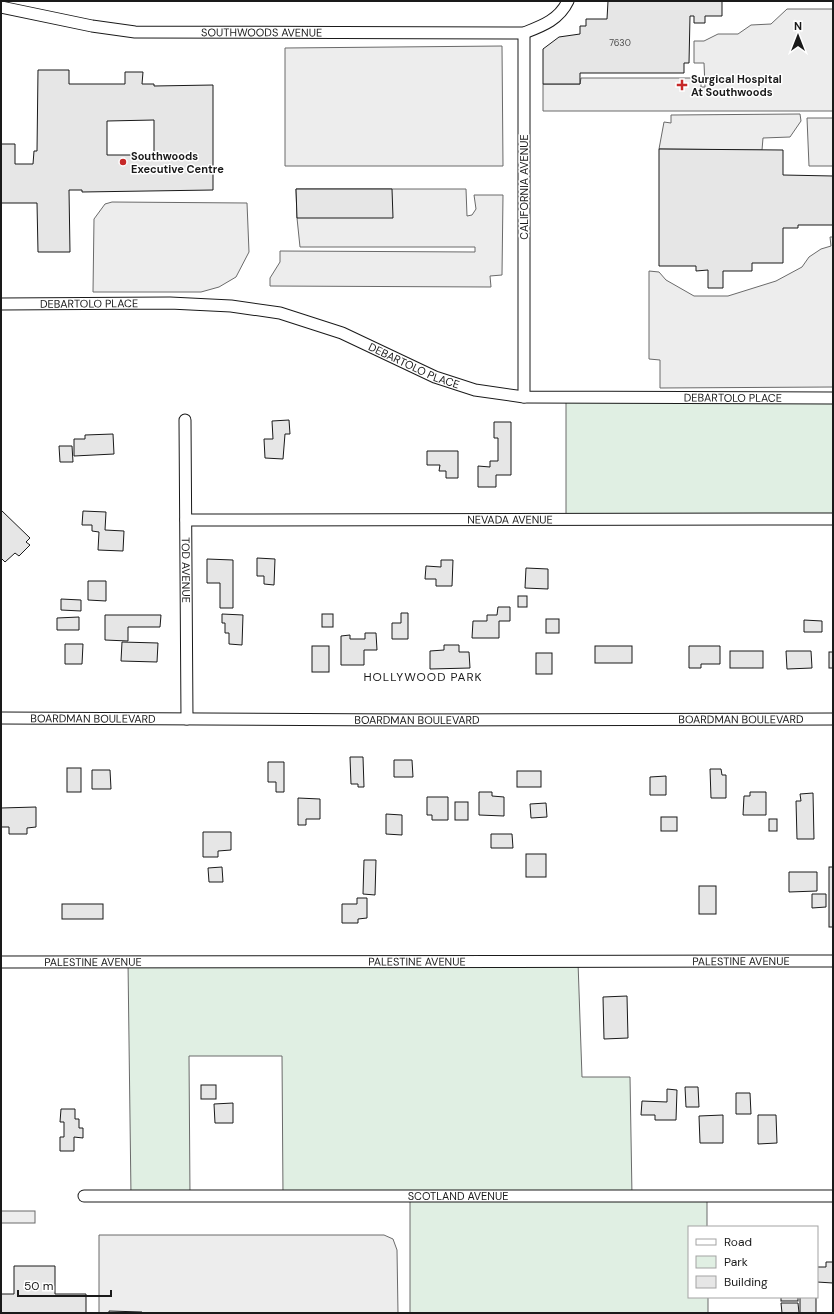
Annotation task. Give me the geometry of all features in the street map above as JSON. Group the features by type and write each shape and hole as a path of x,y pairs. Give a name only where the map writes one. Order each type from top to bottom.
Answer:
{"street":[{"path":"524,33 546,25 556,18 568,1"},
{"name":"SOUTHWOODS AVENUE","path":"1,8 92,26 135,32 524,33"},
{"name":"CALIFORNIA AVENUE","path":"524,33 524,397"},
{"name":"DEBARTOLO PLACE","path":"1,304 177,303 231,306 280,313 342,333 435,377 475,390 524,397 833,398"},
{"name":"TOD AVENUE","path":"185,420 187,719"},
{"name":"NEVADA AVENUE","path":"186,520 833,519"},
{"name":"BOARDMAN BOULEVARD","path":"1,718 833,719"},
{"name":"PALESTINE AVENUE","path":"1,962 833,961"},
{"name":"SCOTLAND AVENUE","path":"84,1196 833,1196"}],"green space":[{"path":"566,397 833,398 833,519 566,519"},
{"path":"128,962 578,962 582,1077 630,1077 632,1196 707,1196 707,1226 688,1226 688,1298 708,1298 708,1313 410,1313 410,1196 283,1196 282,1056 189,1056 190,1196 131,1196"}],"shaded area":[{"path":"787,9 833,9 833,111 543,111 543,84 580,84 581,78 701,78 701,87 705,87 704,63 694,63 694,41 704,41 718,34 738,34 751,25 771,24"},
{"path":"502,46 503,166 285,166 285,48"},
{"path":"800,114 801,121 790,137 763,138 762,150 659,149 664,122 671,123 671,115"},
{"path":"807,118 833,118 833,166 809,166"},
{"path":"296,189 466,189 467,216 472,215 476,209 474,195 503,195 502,275 490,276 491,287 270,286 270,278 280,262 280,251 475,252 475,247 300,247"},
{"path":"112,202 247,203 249,252 236,277 219,287 201,292 93,292 94,219 105,204"},
{"path":"830,237 833,237 833,387 660,388 660,360 649,359 649,271 659,272 666,280 694,296 728,296 776,281 802,267 809,257 821,249 831,246"},
{"path":"1,1211 35,1211 35,1223 1,1223"},
{"path":"99,1235 384,1235 393,1239 397,1250 398,1313 99,1313"}],"building":[{"path":"608,1 722,1 722,16 705,16 705,23 694,23 694,16 690,16 689,63 684,63 684,73 580,73 580,84 543,84 543,49 559,37 580,34 580,26 586,26 586,19 607,19"},
{"name":"Southwoods Executive Centre","path":"38,70 69,70 69,84 125,84 125,72 143,72 142,84 154,84 154,86 213,85 213,190 82,192 82,190 69,190 70,252 38,252 37,203 1,203 1,144 15,144 15,164 33,164 34,151 37,151","holes":["154,120 154,155 107,155 107,121"]},
{"path":"659,149 783,150 783,175 833,176 833,225 798,225 798,228 783,228 783,263 752,263 752,271 723,271 723,288 708,288 708,270 696,271 696,266 659,266"},
{"path":"296,189 392,189 393,218 297,218"},
{"path":"289,420 290,434 285,434 283,459 265,458 264,439 273,439 272,421"},
{"path":"494,422 511,422 511,475 496,475 496,487 478,487 478,466 490,467 490,461 498,461 498,438 494,438"},
{"path":"113,434 114,454 74,456 74,439 85,439 85,435"},
{"path":"59,446 72,446 73,462 60,462"},
{"path":"427,451 458,451 458,478 446,478 446,471 439,471 440,465 427,465"},
{"path":"1,510 30,538 26,542 30,545 19,556 15,553 5,562 1,558"},
{"path":"83,511 106,512 105,530 124,531 123,551 98,550 99,532 92,531 92,525 82,525"},
{"path":"257,558 275,559 274,585 264,584 264,576 257,576"},
{"path":"207,559 233,560 233,608 220,608 220,583 207,583"},
{"path":"441,560 453,560 452,586 436,586 436,579 425,579 426,566 441,567"},
{"path":"526,568 548,569 548,589 525,588"},
{"path":"88,581 106,581 106,601 88,600"},
{"path":"518,596 527,596 527,607 518,607"},
{"path":"61,599 81,600 81,611 61,610"},
{"path":"498,607 510,607 510,621 499,621 499,638 472,638 473,621 487,621 487,615 497,615"},
{"path":"401,613 408,613 408,639 392,639 392,623 401,623"},
{"path":"222,614 243,615 242,645 229,644 229,633 225,633 225,623 222,623"},
{"path":"322,614 333,614 333,627 322,627"},
{"path":"105,615 161,615 160,627 128,627 128,641 105,640"},
{"path":"79,617 79,630 57,630 57,618"},
{"path":"546,619 559,619 559,633 546,633"},
{"path":"804,620 822,621 822,632 804,632"},
{"path":"365,633 376,633 377,650 364,650 364,665 341,665 341,636 350,635 350,639 365,639"},
{"path":"122,642 158,643 157,662 121,661"},
{"path":"65,644 83,644 82,664 65,664"},
{"path":"444,645 459,645 459,652 469,652 470,668 430,669 430,651 444,650"},
{"path":"312,646 329,646 329,672 312,672"},
{"path":"595,646 632,646 632,663 595,663"},
{"path":"689,646 720,646 720,664 701,664 701,668 689,668"},
{"path":"730,651 763,651 763,668 730,668"},
{"path":"786,651 811,651 812,668 787,669"},
{"path":"829,652 833,652 833,668 829,668"},
{"path":"536,653 552,653 552,674 536,674"},
{"path":"350,757 363,757 364,787 358,787 358,784 351,784"},
{"path":"394,760 412,760 413,777 394,777"},
{"path":"268,762 284,762 284,792 276,792 276,782 268,782"},
{"path":"67,768 81,768 81,792 67,792"},
{"path":"710,769 721,769 722,775 726,775 726,798 711,798"},
{"path":"92,770 110,770 111,789 92,789"},
{"path":"517,771 541,771 541,787 517,787"},
{"path":"666,776 666,795 650,795 650,777"},
{"path":"479,792 492,792 492,796 504,797 504,816 479,815"},
{"path":"750,792 766,792 766,815 743,815 744,796 750,796"},
{"path":"813,793 814,839 797,839 796,801 801,801 800,794"},
{"path":"427,797 448,797 448,820 432,820 432,815 427,815"},
{"path":"298,798 320,799 320,819 306,819 306,825 298,825"},
{"path":"455,802 468,802 468,820 455,820"},
{"path":"546,803 547,817 531,818 530,804"},
{"path":"36,807 36,827 27,828 27,834 9,834 9,827 1,827 1,808"},
{"path":"386,814 402,815 402,835 386,834"},
{"path":"661,817 677,817 677,831 661,831"},
{"path":"769,819 777,819 777,831 769,831"},
{"path":"203,832 231,832 231,850 218,851 218,857 203,857"},
{"path":"491,834 512,834 513,848 491,848"},
{"path":"526,854 546,854 546,877 526,877"},
{"path":"364,860 376,860 375,895 363,894"},
{"path":"222,867 223,882 209,882 208,868"},
{"path":"829,867 833,867 833,927 829,927"},
{"path":"789,872 817,872 817,891 789,892"},
{"path":"699,886 716,886 716,914 699,914"},
{"path":"812,894 826,894 826,907 812,908"},
{"path":"357,898 367,898 367,918 358,919 358,923 342,923 342,904 357,904"},
{"path":"62,904 103,904 103,919 62,919"},
{"path":"627,996 628,1038 604,1039 603,997"},
{"path":"201,1085 216,1085 216,1099 201,1099"},
{"path":"685,1087 698,1087 699,1107 686,1107"},
{"path":"667,1089 677,1090 676,1120 655,1120 655,1115 641,1115 642,1101 667,1102"},
{"path":"736,1093 750,1093 751,1114 736,1114"},
{"path":"233,1103 233,1123 215,1123 214,1104"},
{"path":"61,1109 75,1109 75,1119 79,1119 79,1128 83,1128 83,1138 74,1137 74,1151 60,1151 60,1137 64,1137 64,1122 60,1122"},
{"path":"723,1115 723,1143 700,1143 699,1116"},
{"path":"758,1115 776,1115 777,1143 758,1144"},
{"path":"826,1262 833,1262 833,1283 818,1282 818,1267 826,1267"},
{"path":"14,1266 55,1266 55,1294 86,1294 86,1313 1,1313 1,1294 14,1294"},
{"path":"781,1298 798,1298 798,1301 781,1301"},
{"path":"800,1298 816,1298 816,1313 800,1313"},
{"path":"781,1303 798,1303 799,1313 782,1313"},
{"path":"109,1311 142,1312 142,1313 109,1313"}],"place":[{"name":"Surgical Hospital At Southwoods","path":"682,85"},
{"name":"Southwoods Executive Centre","path":"123,162"}],"district":[{"name":"HOLLYWOOD PARK","path":"423,677"}]}
